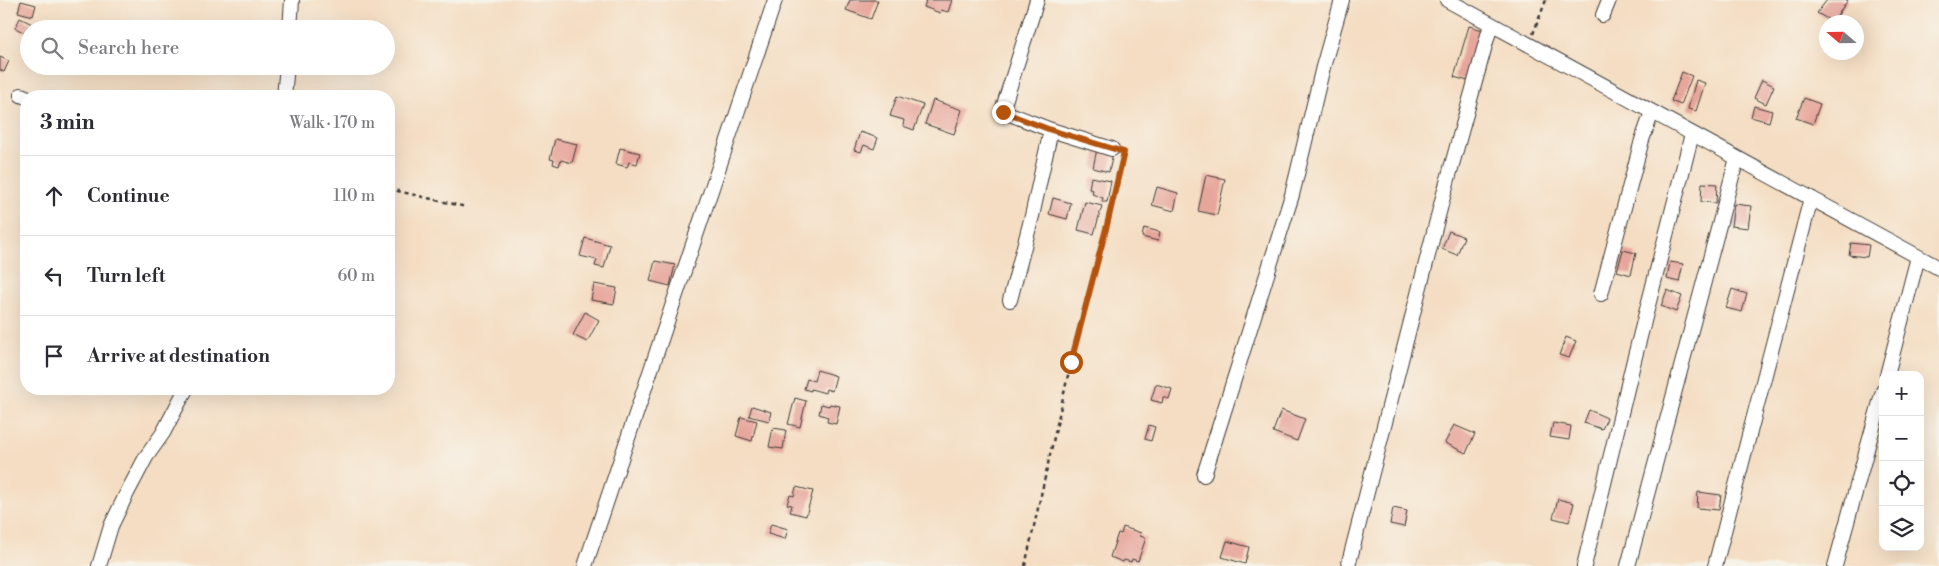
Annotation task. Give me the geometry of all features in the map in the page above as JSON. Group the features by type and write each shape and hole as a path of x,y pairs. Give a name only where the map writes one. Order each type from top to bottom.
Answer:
{"street":[{"path":"291,20 292,0"},
{"path":"585,566 775,0"},
{"path":"1037,0 1002,111 1051,130 1112,149"},
{"path":"1204,475 1292,195 1323,67 1342,0"},
{"path":"1447,0 1939,268"},
{"path":"1603,15 1609,0"},
{"path":"1348,566 1443,197 1491,24"},
{"path":"285,90 286,75"},
{"path":"1601,294 1642,140 1652,112"},
{"path":"1010,300 1032,216 1051,130"},
{"path":"1584,566 1692,134"},
{"path":"1628,566 1737,158"},
{"path":"1715,566 1811,198"},
{"path":"1888,371 1918,257"},
{"path":"99,566 112,526 126,496 146,457 163,433 183,395"},
{"path":"1835,566 1879,405"}],"path":[{"path":"1532,37 1546,0"},
{"path":"1025,566 1071,362 1124,152 1112,149"},
{"path":"395,190 466,207"}],"building":[{"path":"850,0 878,0 871,19 846,10"},
{"path":"926,0 952,0 948,12 941,10 940,13 924,7"},
{"path":"1827,0 1848,0 1838,15 1821,15 1817,13"},
{"path":"21,1 36,5 33,16 18,12"},
{"path":"20,18 24,20 20,20 20,30 15,28"},
{"path":"1469,26 1483,30 1468,81 1454,77"},
{"path":"0,57 9,61 4,72 0,70"},
{"path":"1682,72 1692,76 1681,105 1671,101"},
{"path":"1696,80 1705,83 1696,111 1688,109"},
{"path":"1762,80 1774,86 1766,104 1754,98"},
{"path":"897,96 923,105 914,130 903,126 904,120 890,116"},
{"path":"1804,98 1820,104 1813,124 1796,118"},
{"path":"933,100 962,110 954,134 925,124"},
{"path":"1754,106 1772,111 1769,122 1751,117"},
{"path":"860,132 878,138 874,149 864,145 861,152 854,150"},
{"path":"555,139 577,144 572,163 561,160 559,166 553,164 554,160 550,159"},
{"path":"620,148 640,153 637,164 629,162 627,167 616,164"},
{"path":"1097,149 1113,153 1109,172 1093,168"},
{"path":"1206,175 1225,179 1217,215 1198,211"},
{"path":"1091,177 1111,181 1107,202 1102,202 1103,198 1092,194 1093,190 1089,189"},
{"path":"1702,183 1717,184 1716,203 1701,202"},
{"path":"1157,187 1178,193 1174,211 1152,205"},
{"path":"1053,198 1071,203 1067,219 1049,214"},
{"path":"1085,202 1102,206 1094,234 1078,230"},
{"path":"1734,204 1751,206 1748,228 1731,226"},
{"path":"1144,228 1160,232 1158,241 1142,237"},
{"path":"1449,231 1464,237 1457,255 1442,249"},
{"path":"585,238 610,245 604,268 595,266 597,260 580,256"},
{"path":"1851,243 1869,245 1867,257 1849,255"},
{"path":"1623,250 1636,253 1631,275 1617,271"},
{"path":"655,261 675,265 670,286 650,281"},
{"path":"1670,262 1683,264 1679,282 1667,279"},
{"path":"594,284 617,288 614,304 591,300"},
{"path":"1732,289 1747,294 1742,312 1726,308"},
{"path":"1667,290 1682,296 1676,312 1661,306"},
{"path":"585,312 599,320 587,342 573,335"},
{"path":"1566,337 1576,341 1569,358 1559,355"},
{"path":"817,370 836,376 832,391 826,389 825,393 804,389 807,379 814,381"},
{"path":"1156,384 1172,389 1169,399 1163,397 1162,403 1151,400"},
{"path":"795,398 806,401 800,427 788,424"},
{"path":"821,404 840,406 836,424 827,422 828,417 819,414"},
{"path":"752,406 771,412 769,421 749,416"},
{"path":"1281,410 1305,419 1297,441 1273,432"},
{"path":"1589,410 1607,418 1602,429 1584,423"},
{"path":"741,417 757,421 752,441 736,436"},
{"path":"1553,423 1571,426 1569,440 1550,437"},
{"path":"1149,425 1155,427 1151,441 1145,439"},
{"path":"1454,425 1475,434 1466,453 1445,443"},
{"path":"773,428 786,430 783,449 769,447"},
{"path":"796,487 813,491 806,516 790,512 792,505 787,504 790,495 794,496"},
{"path":"1698,492 1721,495 1719,510 1697,508"},
{"path":"1558,499 1574,503 1569,522 1553,518"},
{"path":"1393,508 1407,511 1404,527 1390,524"},
{"path":"771,524 788,529 785,539 768,534"},
{"path":"1123,527 1141,533 1140,536 1146,538 1138,561 1132,559 1131,562 1124,560 1123,562 1110,557 1118,533 1121,534"},
{"path":"1227,541 1249,547 1245,564 1222,557"}],"route":[{"path":"1003,112 1051,130 1124,152 1071,362"}]}
